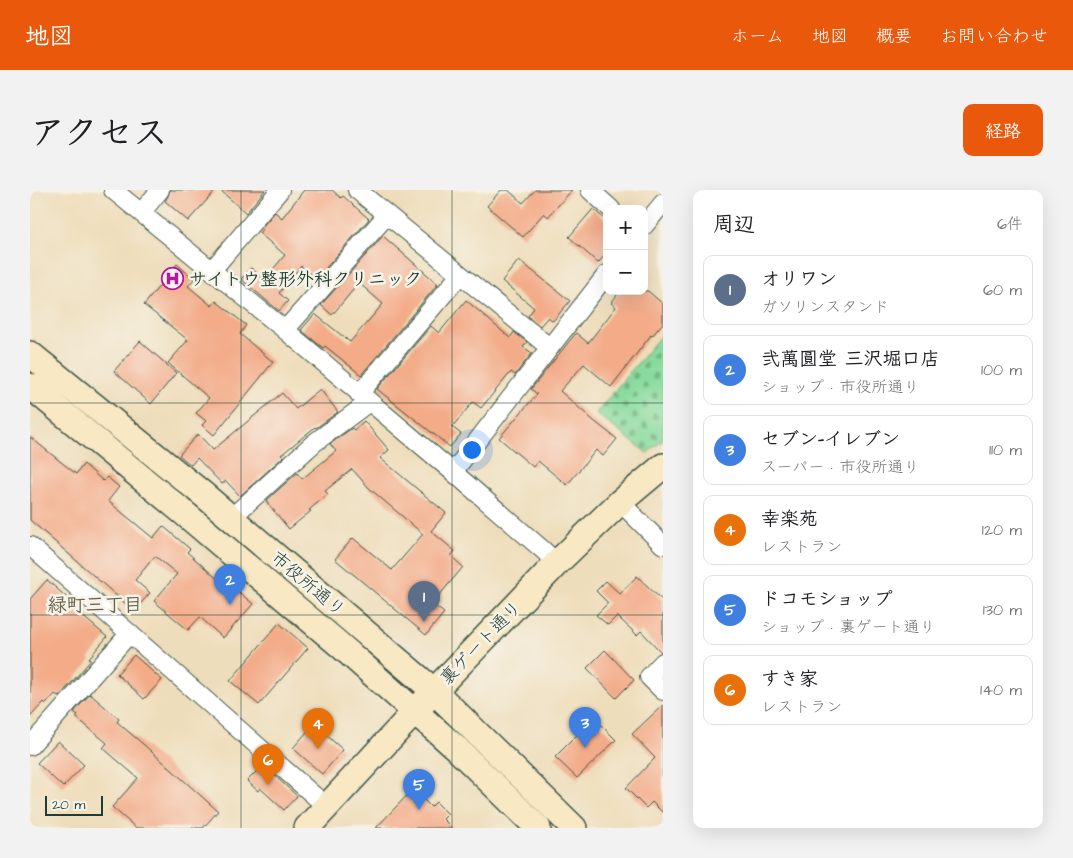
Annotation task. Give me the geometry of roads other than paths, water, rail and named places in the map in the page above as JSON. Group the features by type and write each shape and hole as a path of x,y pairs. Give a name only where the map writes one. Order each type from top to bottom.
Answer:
{"street":[{"path":"113,190 284,330 453,472 557,563"},
{"path":"141,213 160,190"},
{"path":"212,270 280,190"},
{"path":"357,190 549,348"},
{"path":"590,190 607,205"},
{"path":"648,221 663,203"},
{"path":"284,330 387,215"},
{"path":"231,518 364,398 460,275"},
{"path":"453,472 603,279"},
{"name":"市役所通り","path":"30,354 231,518 434,691 574,828"},
{"name":"市役所通り","path":"30,386 326,633 456,748 538,828"},
{"name":"裏ゲート通り","path":"307,828 434,691 557,563 620,502 663,466"},
{"path":"620,502 663,545"},
{"path":"33,553 130,633 326,806"},
{"path":"30,746 130,633"},
{"path":"663,662 649,677 663,691"}],"place":[{"name":"サイトウ整形外科クリニック","path":"173,279"},
{"name":"弐萬圓堂 三沢堀口店","path":"230,605"},
{"name":"オリワン","path":"424,622"},
{"name":"セブン-イレブン","path":"585,748"},
{"name":"幸楽苑","path":"318,749"},
{"name":"すき家","path":"268,785"},
{"name":"ドコモショップ","path":"419,810"}],"district":[{"name":"緑町三丁目","path":"95,605"}]}
